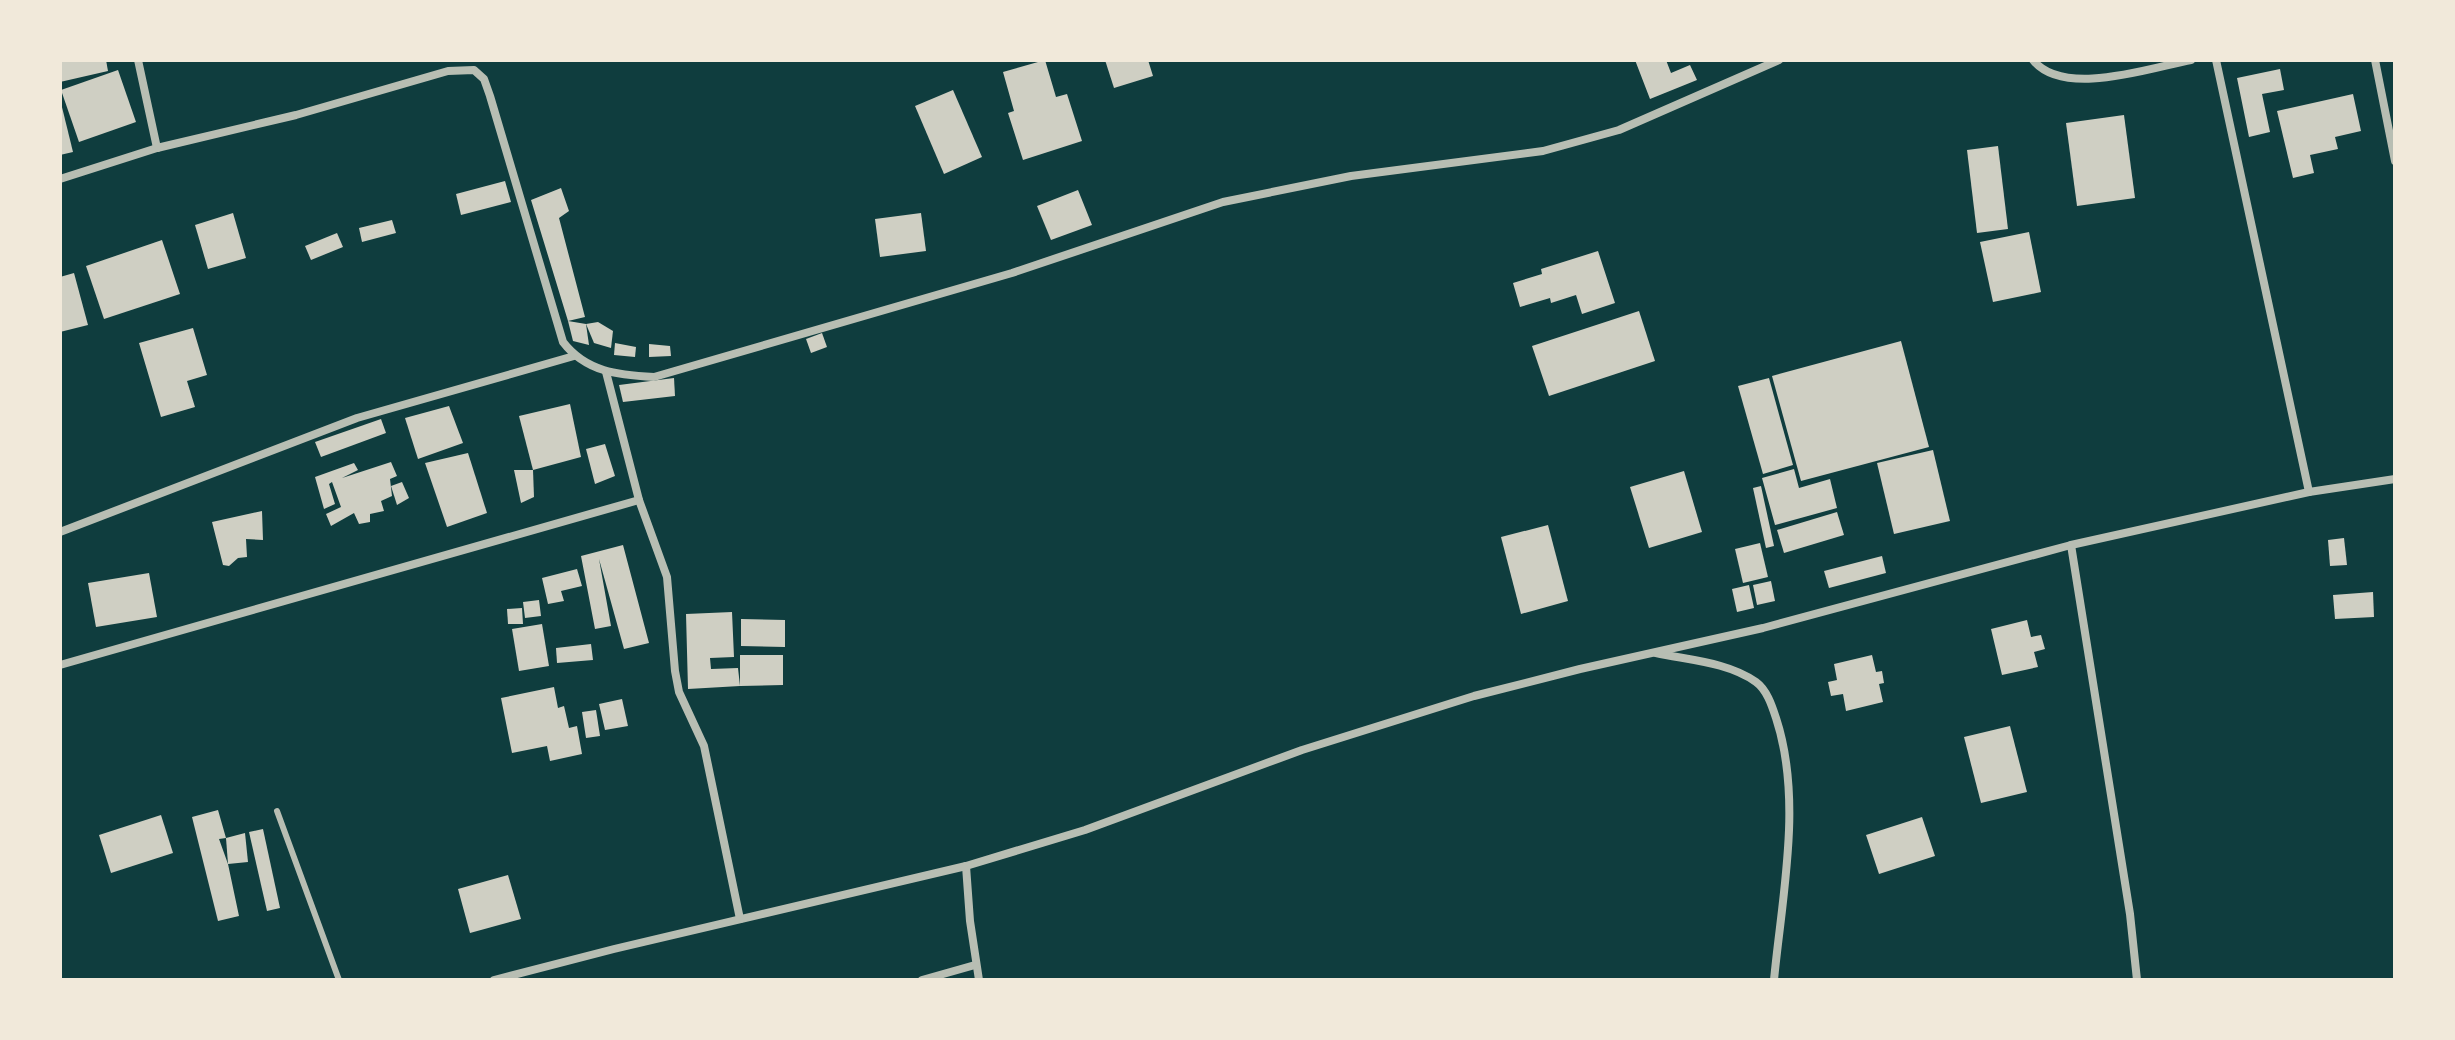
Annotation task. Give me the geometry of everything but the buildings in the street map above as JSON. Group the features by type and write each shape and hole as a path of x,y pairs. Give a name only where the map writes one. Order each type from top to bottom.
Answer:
{"street":[{"path":"138,60 157,148"},
{"path":"60,179 157,148 296,115 448,71 474,70 484,79 490,96 563,342 574,356 606,372 654,377 1012,273 1223,202 1351,176 1543,151 1619,130 1779,60"},
{"path":"2033,60 2044,71 2058,76 2096,79 2191,60"},
{"path":"2216,60 2309,492"},
{"path":"2375,60 2395,161"},
{"path":"60,532 357,418 574,356"},
{"path":"606,372 639,500 667,577 677,682 704,746 740,919"},
{"path":"494,980 966,866 1085,830 1361,730 1474,696 1763,628 2071,545 2309,492 2395,479"},
{"path":"60,665 639,500"},
{"path":"2071,545 2130,914 2137,980"},
{"path":"1654,653 1739,672 1759,683 1770,701 1783,741 1790,810 1774,980"},
{"path":"966,866 979,980"},
{"path":"922,980 975,965"}],"lane":[{"path":"277,811 339,980"}]}
